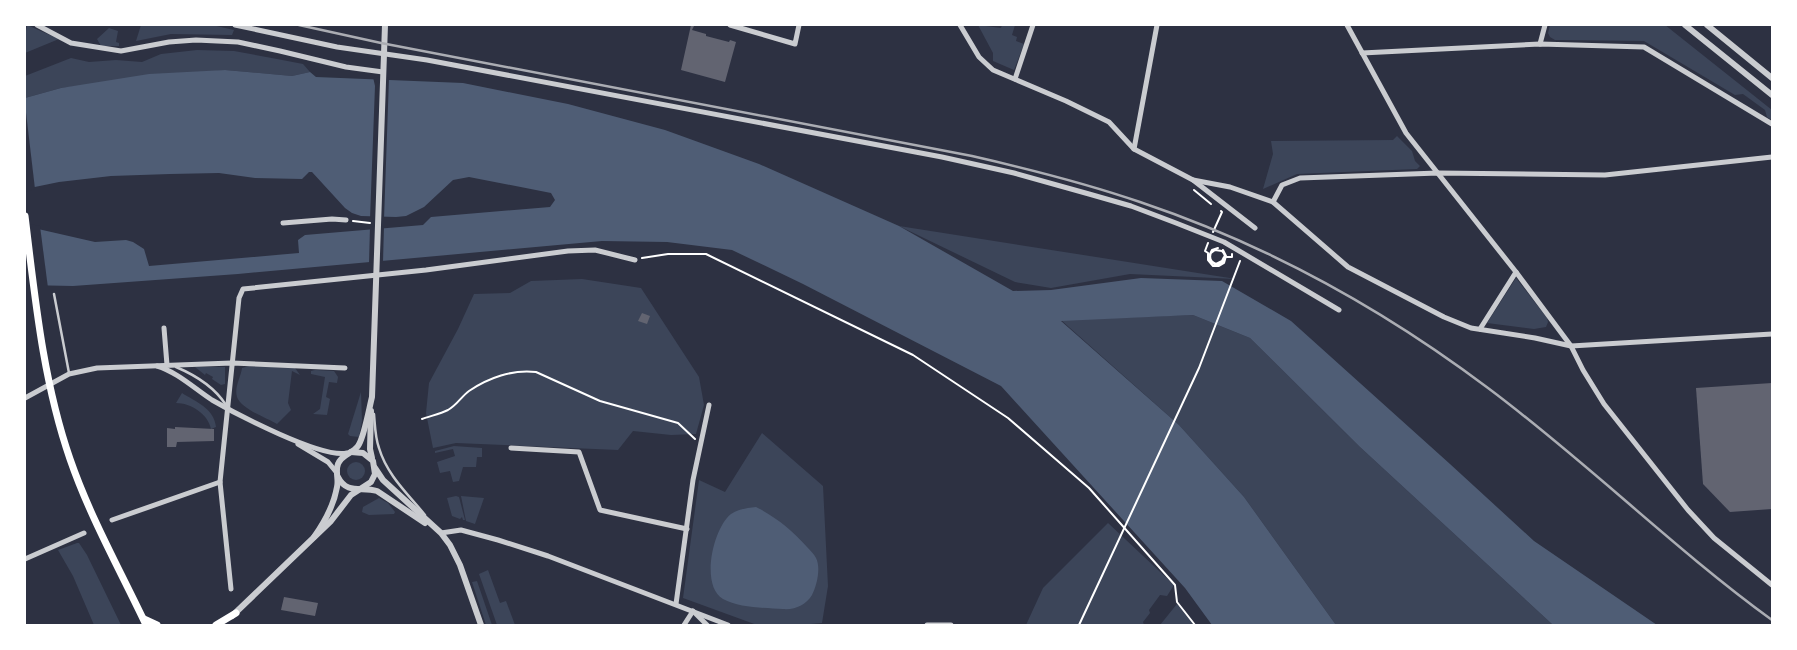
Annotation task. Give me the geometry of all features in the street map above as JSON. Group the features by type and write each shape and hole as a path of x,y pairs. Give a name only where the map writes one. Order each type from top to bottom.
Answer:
{"main road":[{"path":"25,216 42,341 57,414 70,457 101,536 145,622 157,625"},
{"path":"216,625 236,613"},
{"path":"226,625 236,613"}],"street":[{"path":"37,25 71,43 122,51 169,42 196,40 238,42 280,50 346,67 383,72"},
{"path":"235,25 337,47 437,62 932,155 1014,173 1131,206 1224,242 1339,310"},
{"path":"221,625 332,521 351,495 367,487 373,480 375,466 370,449 385,25"},
{"path":"730,25 794,44 800,25"},
{"path":"960,25 972,48 984,64 993,70 1066,101 1109,122 1134,150 1193,180 1255,228"},
{"path":"1015,80 1033,25"},
{"path":"1134,150 1157,25"},
{"path":"1347,25 1406,134 1516,272 1571,346 1604,404 1688,510 1714,538 1772,585"},
{"path":"1540,44 1545,25"},
{"path":"1685,25 1772,94"},
{"path":"1707,25 1772,78"},
{"path":"1362,53 1540,44 1644,46 1772,124"},
{"path":"1273,202 1282,185 1300,178 1438,172 1605,175 1772,157"},
{"path":"1193,180 1230,187 1273,202 1348,267 1444,317 1471,328 1571,346 1772,334"},
{"path":"283,223 346,220"},
{"path":"232,589 220,482 239,298 243,289 426,270 568,251 595,250 635,260"},
{"path":"1480,329 1516,272"},
{"path":"164,328 167,365"},
{"path":"25,398 70,374 97,368 232,363 345,368"},
{"path":"151,365 165,369 228,409 289,439 328,462 335,469 345,486 351,489 374,489 441,533 461,530 548,556 728,625"},
{"path":"314,537 333,502 337,489 337,466 342,457 357,448 361,441 372,397"},
{"path":"676,604 700,444 709,406"},
{"path":"289,439 332,454 363,453 369,456 383,480 441,533 455,553 481,624 473,625"},
{"path":"511,448 579,452 600,510 687,530"},
{"path":"112,520 220,482"},
{"path":"25,559 84,533"},
{"path":"684,625 693,611"},
{"path":"693,611 707,625"},
{"path":"927,625 951,625"}],"lane":[{"path":"54,294 70,374"},
{"path":"167,365 186,371 218,393 228,409"},
{"path":"372,397 377,443 387,468 441,533"}],"path":[{"path":"1194,192 1222,212 1212,235"},
{"path":"346,220 369,223"},
{"path":"1208,243 1204,251 1208,253 1208,260 1211,264 1219,266 1226,260 1223,250 1215,248 1210,252 1209,256 1212,263 1219,265 1225,259 1222,251 1215,250 1210,256 1212,262 1219,264 1224,257"},
{"path":"635,260 668,254 706,254 913,355 1008,418 1088,488 1175,585 1177,602 1195,625"},
{"path":"1079,625 1199,368 1239,263"},
{"path":"422,418 447,411 467,393 481,384 504,374 526,370 536,372 600,400 678,423 700,444"}],"shaded area":[{"path":"27,25 59,39 25,53"},
{"path":"141,25 212,25 234,30 232,35 171,34 136,41"},
{"path":"978,25 1001,28 1002,25 1015,25 1012,35 1017,37 1016,41 1024,44 1014,70 993,61 993,53"},
{"path":"1550,25 1665,25 1772,110 1772,120 1767,117 1765,110 1743,94 1735,95 1644,41 1555,40 1548,33"},
{"path":"109,28 118,31 116,42 119,43 119,46 101,46 97,39"},
{"path":"197,50 234,51 303,64 310,72 292,76 225,70 61,88 25,98 25,76 71,58 89,62 116,60 142,62 161,54"},
{"path":"225,70 292,76 310,72 316,77 463,83 568,104 665,130 759,164 899,226 1013,291 1051,290 1141,278 1222,281 1291,321 1534,541 1657,625 1553,625 1360,447 1250,338 1193,315 1061,321 1179,425 1244,497 1336,625 1212,625 1185,588 1001,386 803,284 732,250 667,242 602,241 238,274 73,286 25,285 25,226 95,242 126,240 133,242 144,249 149,266 299,253 298,240 305,235 423,225 431,217 550,207 555,200 551,193 469,177 453,180 424,207 406,216 361,216 345,208 312,172 309,172 302,179 255,178 219,173 111,176 59,182 25,189 25,98 61,88 149,74"},
{"path":"1397,136 1412,151 1415,161 1420,166 1417,169 1297,174 1263,189 1273,154 1271,141 1393,140"},
{"path":"899,226 1236,279 1130,274 1051,288 1015,282"},
{"path":"1516,278 1547,318 1546,327 1534,329 1487,323"},
{"path":"582,279 641,288 699,377 704,405 696,434 671,435 633,431 618,450 456,443 433,448 426,413 429,383 458,329 474,294 510,293 531,281"},
{"path":"1193,315 1250,338 1360,447 1553,625 1336,625 1244,497 1179,425 1061,320"},
{"path":"249,366 295,368 300,375 292,371 288,403 291,410 277,424 249,409 237,397 237,386 242,368"},
{"path":"195,367 225,367 225,384 221,385 212,379 213,377 206,373 205,375"},
{"path":"311,371 334,371 338,377 337,383 329,382 326,397 330,399 327,415 313,414 320,409 325,377 311,374"},
{"path":"361,392 362,421 359,437 350,436 348,434"},
{"path":"182,393 208,410 215,420 216,427 211,429 203,414 193,407 176,403"},
{"path":"762,433 823,486 828,586 822,623 757,625 683,598 699,480 725,492"},
{"path":"454,446 482,448 482,457 477,457 476,467 463,467 459,481 453,482 450,471 440,473 437,462 455,456 453,449 435,453 435,451"},
{"path":"352,462 360,462 365,467 363,478 352,480 347,475 347,467"},
{"path":"461,496 484,498 475,524 466,521"},
{"path":"459,497 465,520 462,517 460,519 452,516 447,498"},
{"path":"379,498 388,503 395,512 394,514 369,515 362,512 363,507"},
{"path":"756,507 790,530 816,558 818,576 812,595 807,602 800,606 787,609 745,606 729,602 716,592 712,582 711,570 714,544 719,531 731,514"},
{"path":"1108,523 1174,585 1167,596 1160,595 1149,610 1150,613 1143,622 1144,625 1026,625 1043,588"},
{"path":"79,543 87,555 121,625 94,625 73,576 58,550"},
{"path":"488,570 500,603 506,601 515,625 497,625 479,574"},
{"path":"477,581 492,625 486,625 472,582"},
{"path":"1177,604 1194,625 1160,625"}],"pier":[{"path":"373,77 389,78 384,219 370,219 375,86"},
{"path":"25,104 35,189 25,192"},
{"path":"25,223 40,226 48,288 25,288"},
{"path":"384,226 383,262 369,263 370,227"}],"building":[{"path":"691,25 694,26 692,30 706,34 706,36 736,42 725,82 681,70"},
{"path":"642,313 650,316 647,324 638,321"},
{"path":"1772,383 1772,509 1730,512 1703,484 1696,388"},
{"path":"175,427 214,429 214,441 177,442 176,447 167,447 167,428 175,429"},
{"path":"284,597 318,603 315,616 281,610"}],"railway":[{"path":"299,25 381,43 972,156 1036,171 1099,189 1187,219 1277,258 1322,281 1448,359 1524,416 1700,564 1772,620"}]}
